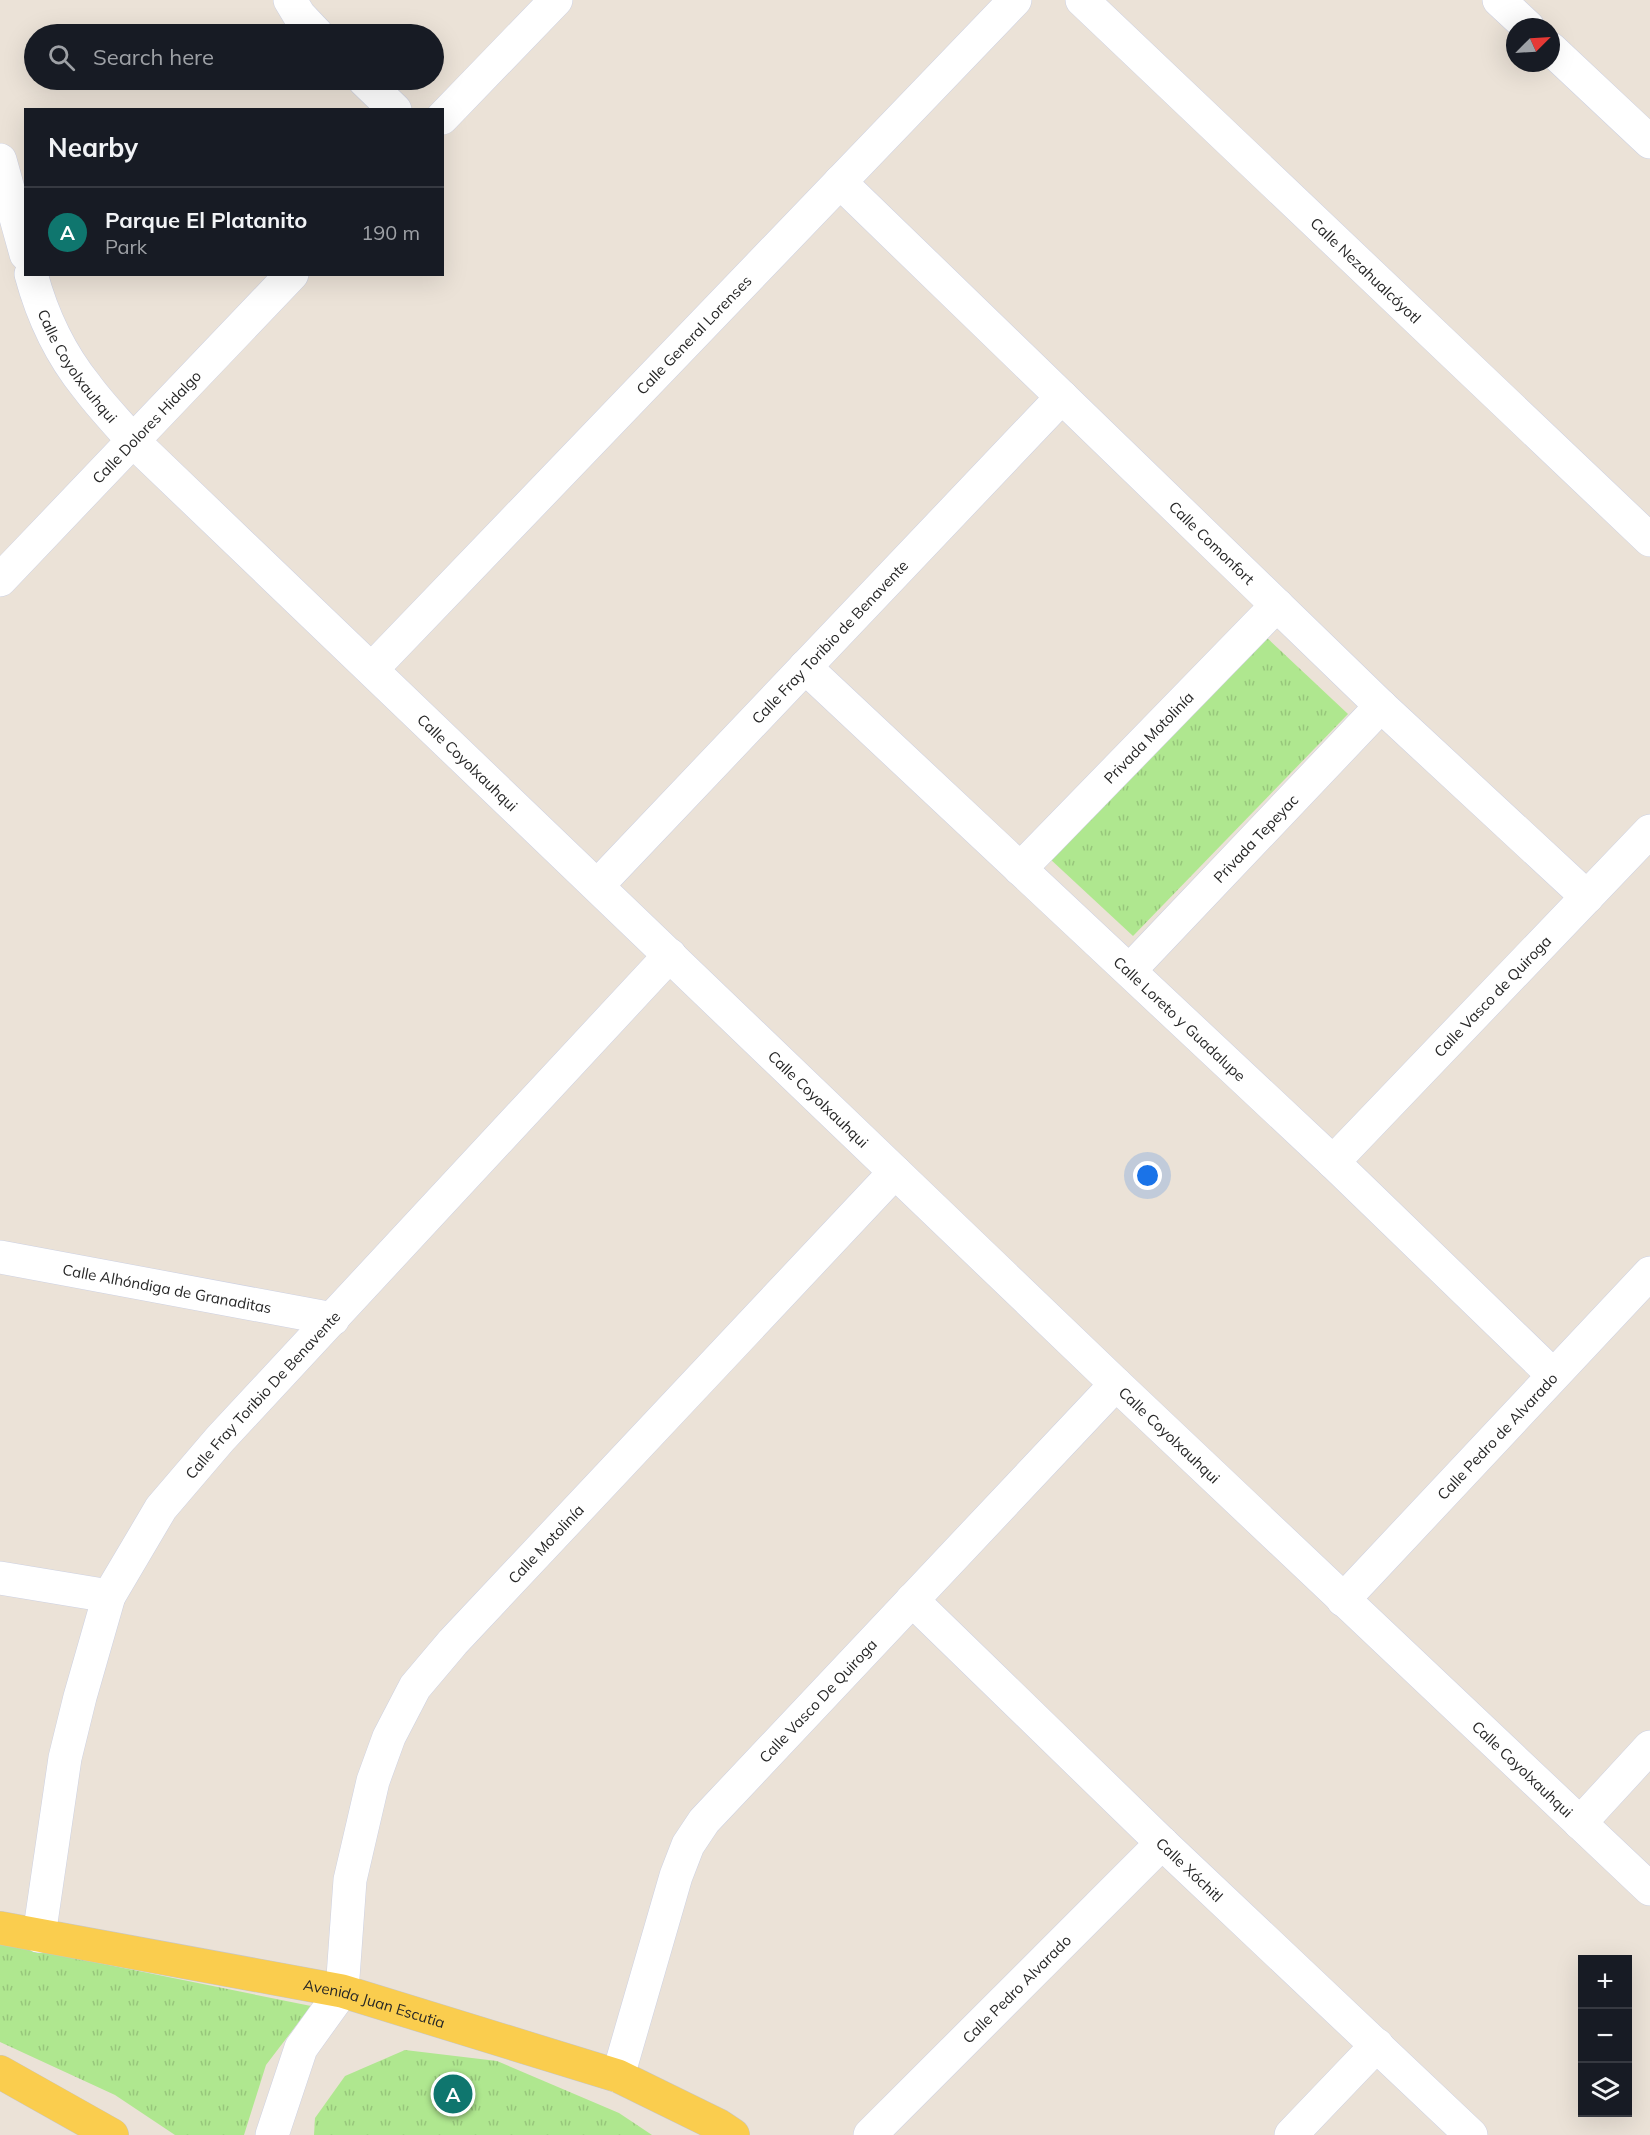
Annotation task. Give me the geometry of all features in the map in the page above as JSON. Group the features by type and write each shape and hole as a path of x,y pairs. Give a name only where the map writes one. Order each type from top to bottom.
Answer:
{"main road":[{"name":"Avenida Juan Escutia","path":"0,1928 342,1991 618,2076 733,2135"},
{"path":"0,2072 112,2135"}],"street":[{"path":"290,0 308,24"},
{"path":"444,116 556,0"},
{"name":"Calle General Lorenses","path":"372,669 1015,0"},
{"name":"Calle Nezahualcóyotl","path":"1082,0 1650,540"},
{"path":"1499,0 1518,18"},
{"path":"1560,57 1650,142"},
{"path":"375,90 394,108"},
{"path":"0,160 24,247"},
{"name":"Calle Comonfort","path":"840,182 1381,706 1587,897"},
{"name":"Calle Coyolxauhqui","path":"32,276 55,337 64,352 87,387 133,441 1116,1384 1650,1889"},
{"name":"Calle Dolores Hidalgo","path":"0,580 290,276"},
{"name":"Calle Fray Toribio de Benavente","path":"598,885 1062,397"},
{"name":"Privada Motolinía","path":"1020,869 1277,605"},
{"name":"Calle Loreto y Guadalupe","path":"805,667 1333,1162 1553,1375"},
{"name":"Privada Tepeyac","path":"1130,970 1381,706"},
{"name":"Calle Vasco de Quiroga","path":"1333,1162 1650,831"},
{"name":"Calle Fray Toribio De Benavente","path":"39,1936 65,1758 80,1697 110,1596 161,1508 220,1439 670,955"},
{"name":"Calle Motolinía","path":"342,1991 350,1880 373,1780 389,1737 415,1687 453,1642 895,1172"},
{"name":"Calle Alhóndiga de Granaditas","path":"0,1257 333,1319"},
{"name":"Calle Pedro de Alvarado","path":"1343,1600 1650,1273"},
{"name":"Calle Vasco De Quiroga","path":"618,2076 676,1876 688,1845 704,1821 1116,1384"},
{"path":"0,1578 110,1596"},
{"name":"Calle Xóchitl","path":"912,1599 1162,1843 1471,2135"},
{"path":"1580,1823 1650,1747"},
{"name":"Calle Pedro Alvarado","path":"870,2135 1162,1843"},
{"path":"272,2135 301,2048 342,1991"},
{"path":"1291,2135 1377,2045"}],"green space":[{"path":"1265,636 1348,714 1133,936 1049,858"},
{"path":"0,1943 311,2006 266,2065 244,2135 175,2135 115,2095 0,2042"},
{"path":"405,2050 497,2061 619,2113 652,2135 314,2135 315,2118 345,2076"}],"place":[{"name":"Parque El Platanito","path":"453,2094"}]}
